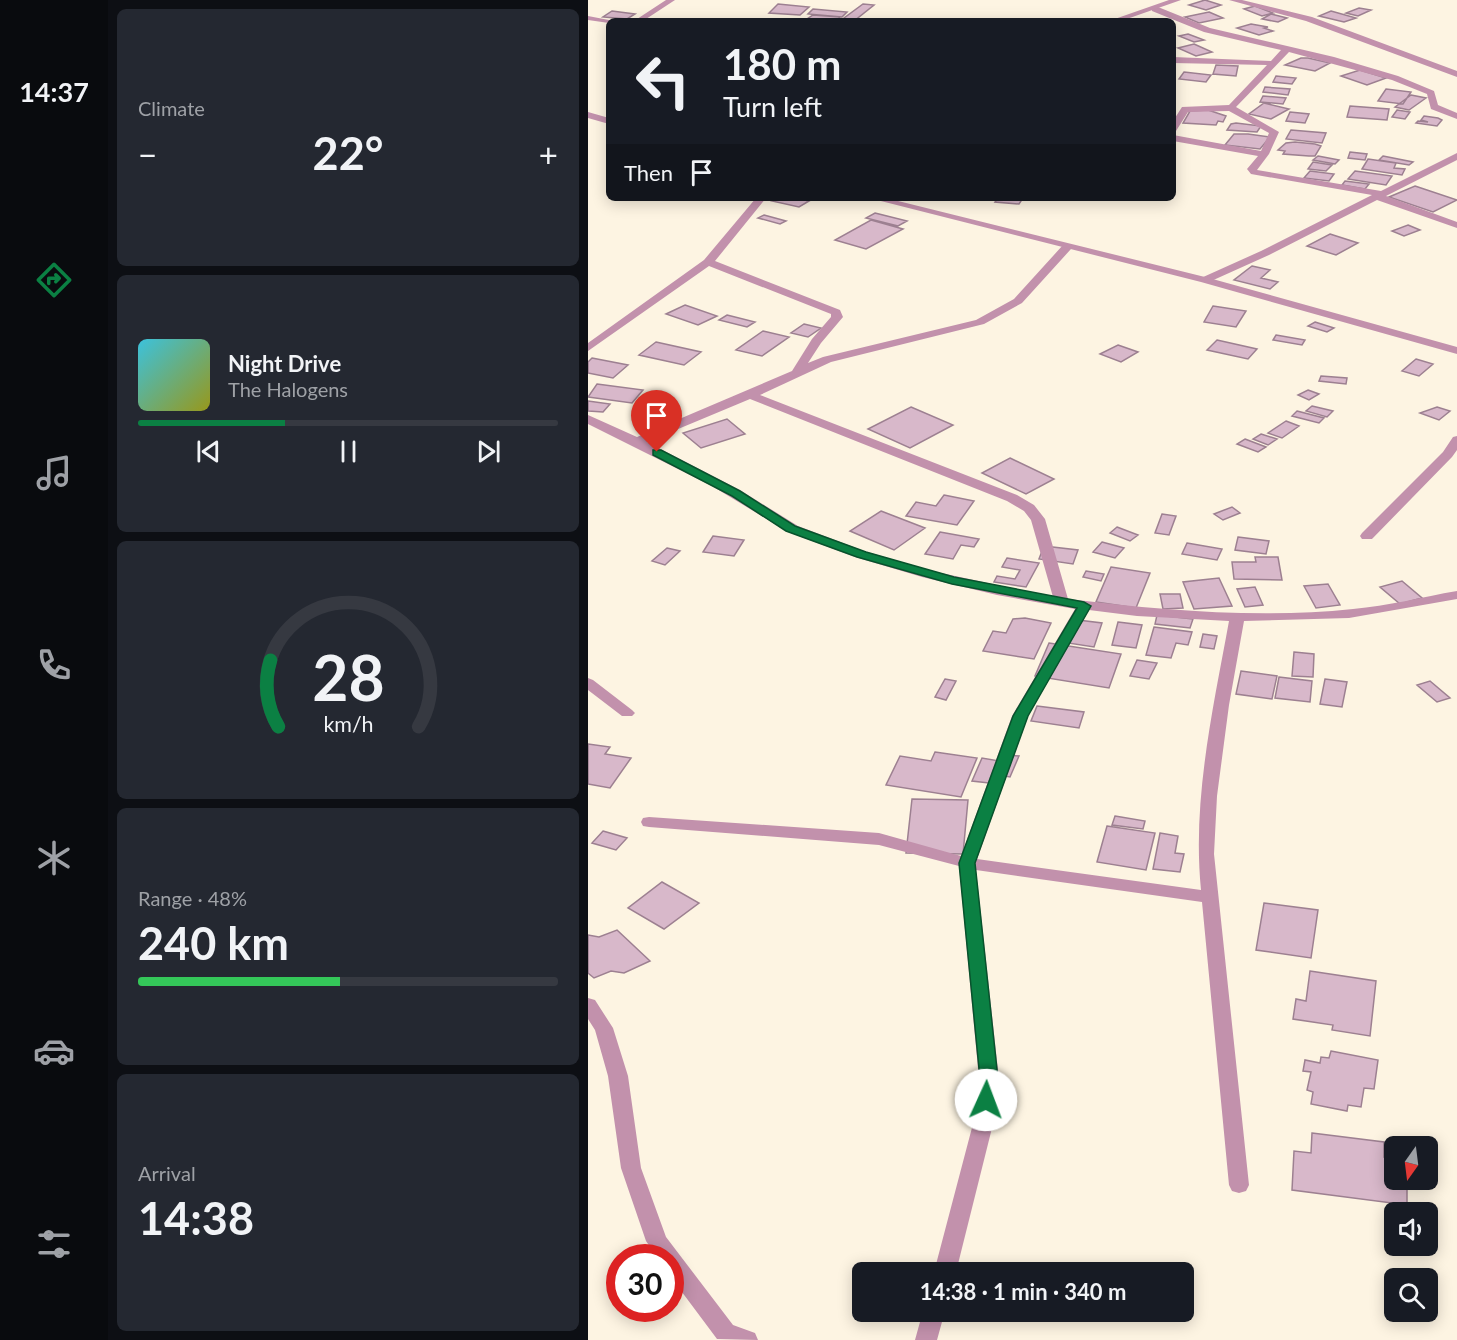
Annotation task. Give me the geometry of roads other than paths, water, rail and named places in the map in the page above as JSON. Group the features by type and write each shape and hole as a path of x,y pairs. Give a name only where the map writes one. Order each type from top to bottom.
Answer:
{"street":[{"path":"643,18 671,0"},
{"path":"1124,18 1177,0"},
{"path":"1233,0 1309,19 1457,74"},
{"path":"1155,9 1217,34 1331,59 1422,88 1431,93 1434,106 1457,116"},
{"path":"588,18 606,20"},
{"path":"1231,108 1271,63 1287,50"},
{"path":"1176,60 1271,63"},
{"path":"1176,124 1185,109 1231,108 1274,132 1264,154 1252,170 1254,172 1380,195 1457,225"},
{"path":"588,115 606,120"},
{"path":"1176,139 1264,154"},
{"path":"1205,280 1457,156"},
{"path":"588,348 708,262 759,201"},
{"path":"885,201 1205,280 1457,351"},
{"path":"637,442 750,395 827,359 980,322 1018,301 1067,247"},
{"path":"708,262 836,312 837,317 816,341 795,374"},
{"path":"750,395 1012,498 1029,508 1038,519 1062,603"},
{"path":"588,419 736,494 790,528 861,555 952,580 1062,603 1237,619 1352,614 1457,595"},
{"path":"1367,536 1448,454 1457,440"},
{"path":"948,1262 984,1120 989,1079 967,863 1020,716 1084,606"},
{"path":"1237,619 1221,705 1209,796 1206,854 1239,1185"},
{"path":"588,683 627,713"},
{"path":"649,822 879,839 967,863 1211,897"},
{"path":"588,1005 604,1028 618,1076 631,1168 659,1244"},
{"path":"684,1277 725,1332 747,1340"},
{"path":"926,1340 931,1322"}]}
